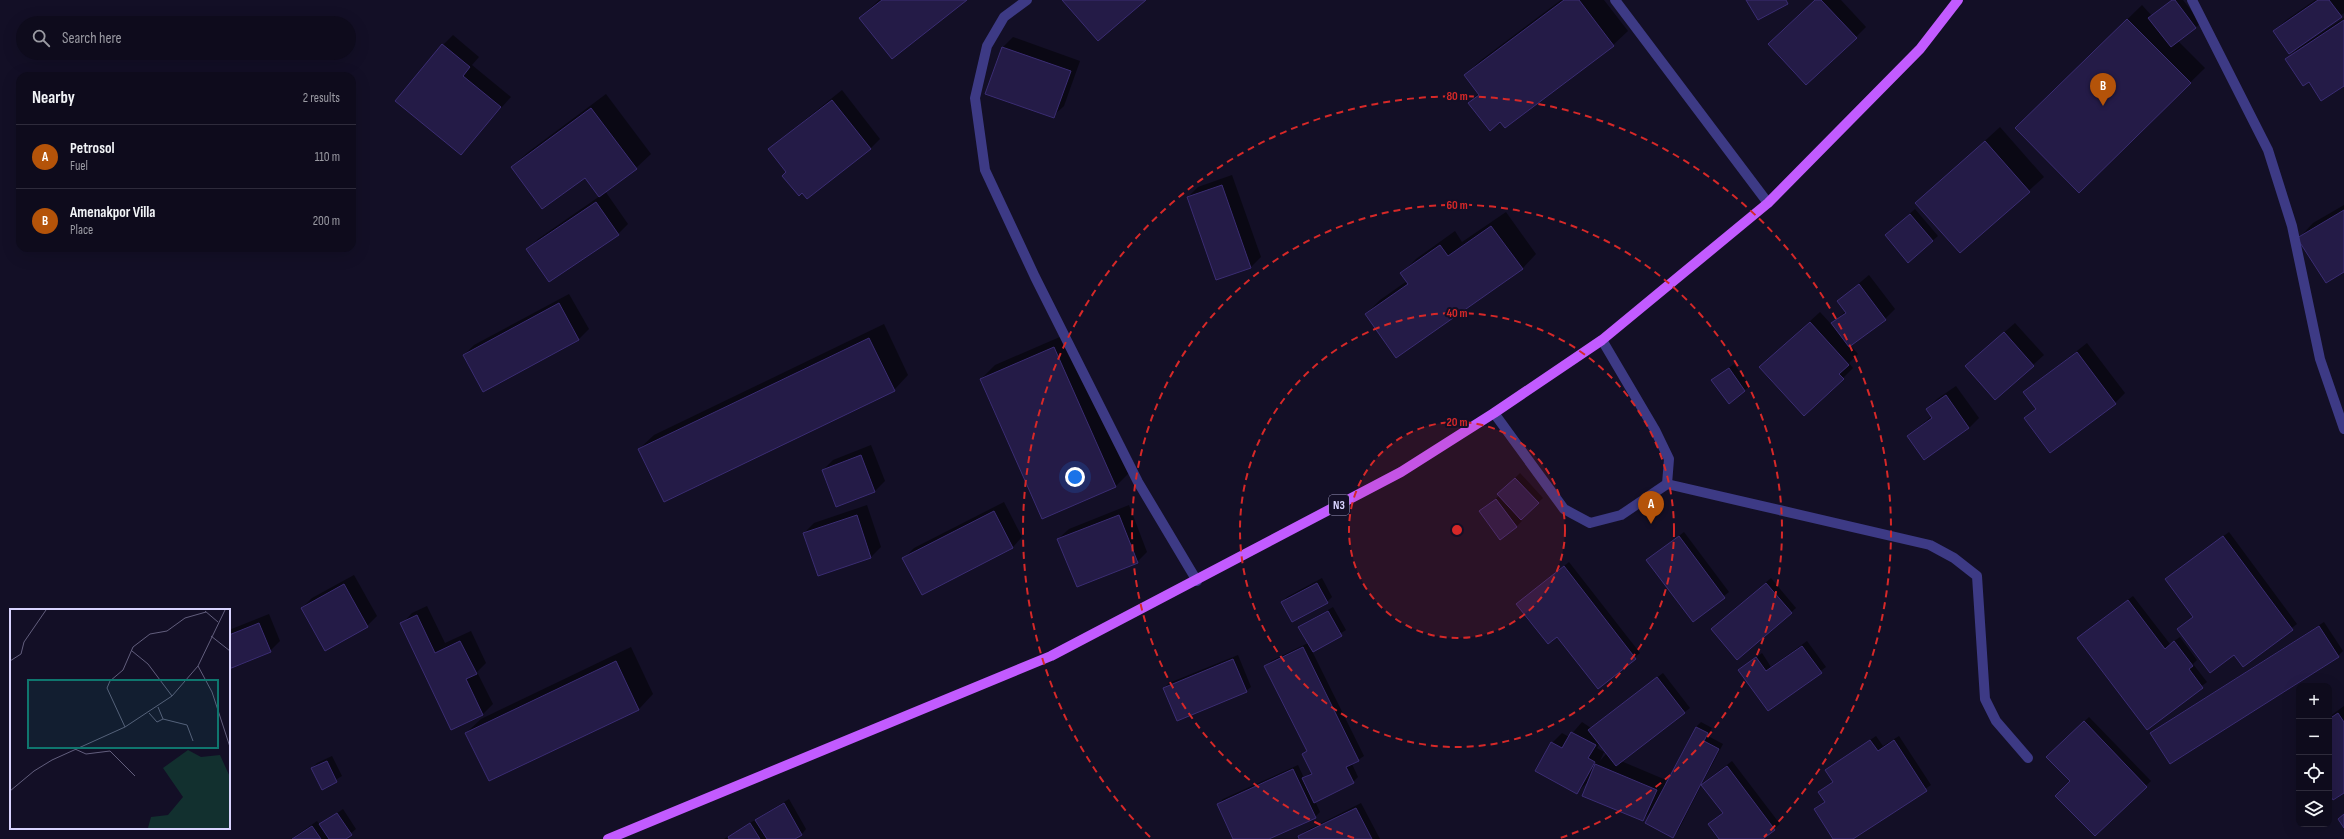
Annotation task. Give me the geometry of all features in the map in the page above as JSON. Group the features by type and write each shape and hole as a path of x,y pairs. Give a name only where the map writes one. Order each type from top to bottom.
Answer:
{"main road":[{"name":"N3","path":"608,839 1051,656 1197,581 1401,472 1494,413 1602,340 1768,203 1920,49 1958,0"}],"street":[{"path":"1027,0 1004,17 987,46 975,98 985,170 1035,277 1138,482 1197,581"},
{"path":"1615,0 1768,203"},
{"path":"2192,0 2268,150 2292,226 2320,359 2344,429"},
{"path":"1602,340 1655,430 1669,459 1667,484"},
{"path":"1494,413 1564,509 1590,522 1621,515 1667,484 1930,545 1954,558 1977,576 1985,699 1996,720 2028,758"}],"building":[{"path":"882,0 967,0 892,59 859,18"},
{"path":"1062,0 1146,0 1098,41"},
{"path":"1564,0 1579,0 1614,46 1505,128 1500,122 1490,131 1468,103 1479,95 1464,75"},
{"path":"1746,0 1786,0 1788,4 1758,20"},
{"path":"1815,0 1821,0 1857,38 1806,85 1768,44"},
{"path":"2172,0 2175,0 2196,28 2171,47 2148,18"},
{"path":"2318,0 2329,0 2342,17 2289,54 2273,31"},
{"path":"2127,19 2191,83 2079,193 2015,128"},
{"path":"2344,20 2344,86 2321,101 2309,82 2303,86 2285,59"},
{"path":"442,44 470,67 463,76 501,107 461,155 395,101"},
{"path":"1002,47 1071,71 1054,118 985,94"},
{"path":"832,100 871,149 807,199 802,193 799,196 782,176 786,172 768,149"},
{"path":"591,108 637,169 599,197 585,178 542,209 511,167"},
{"path":"1985,141 2030,192 1960,253 1915,203"},
{"path":"1222,185 1251,268 1216,280 1187,197"},
{"path":"596,202 619,235 549,282 526,249"},
{"path":"2344,210 2344,272 2326,283 2297,238"},
{"path":"1910,214 1933,241 1908,263 1885,235"},
{"path":"1491,226 1523,269 1396,358 1365,314 1408,284 1400,273 1440,245 1448,256"},
{"path":"1859,284 1886,320 1849,347 1831,323 1846,313 1837,301"},
{"path":"559,303 579,340 483,392 463,355"},
{"path":"1810,322 1849,365 1839,374 1844,379 1804,416 1759,367"},
{"path":"2004,332 2034,366 1995,400 1965,366"},
{"path":"869,338 895,391 664,502 638,449"},
{"path":"1054,347 1116,487 1042,519 980,379"},
{"path":"2077,352 2116,404 2050,453 2024,418 2036,409 2023,392"},
{"path":"1729,368 1745,391 1729,404 1711,380"},
{"path":"1946,395 1969,428 1924,460 1907,436 1932,418 1926,409"},
{"path":"861,455 875,492 836,507 822,470"},
{"path":"1515,478 1539,503 1521,520 1497,494"},
{"path":"1496,499 1517,527 1500,540 1479,511"},
{"path":"994,511 1013,548 922,595 902,558"},
{"path":"857,515 871,558 818,576 803,533"},
{"path":"1119,515 1138,563 1077,587 1057,539"},
{"path":"1679,536 1725,598 1693,622 1646,560"},
{"path":"2223,536 2293,630 2243,667 2234,655 2210,673 2177,629 2193,617 2165,579"},
{"path":"1564,566 1636,659 1598,689 1557,637 1548,644 1516,604"},
{"path":"1317,583 1328,603 1292,622 1281,602"},
{"path":"1766,583 1792,613 1737,660 1711,629"},
{"path":"344,584 368,627 325,651 301,608"},
{"path":"2128,600 2165,649 2174,641 2193,666 2189,669 2203,688 2147,730 2077,638"},
{"path":"1328,611 1342,636 1313,652 1298,627"},
{"path":"417,615 435,653 460,641 477,674 466,679 483,715 451,730 400,623"},
{"path":"259,623 271,652 230,669 230,635"},
{"path":"2319,626 2339,657 2170,764 2150,733"},
{"path":"1802,646 1822,673 1768,711 1738,670 1756,657 1766,671"},
{"path":"1303,647 1359,761 1346,767 1354,783 1314,803 1302,778 1312,774 1302,754 1307,751 1264,666"},
{"path":"1233,659 1247,692 1177,721 1163,688"},
{"path":"616,661 639,710 489,781 465,733"},
{"path":"1657,677 1685,713 1616,766 1588,730"},
{"path":"2338,713 2344,722 2344,793 2333,800 2332,798 2332,717"},
{"path":"2084,721 2147,787 2095,836 2055,796 2070,781 2046,757"},
{"path":"1696,727 1708,733 1704,741 1719,749 1673,838 1645,823"},
{"path":"1571,732 1596,745 1588,758 1595,762 1577,794 1535,771 1551,742 1562,748"},
{"path":"1870,740 1878,751 1894,740 1927,791 1853,839 1833,839 1814,809 1825,802 1818,792 1833,782 1825,770"},
{"path":"327,761 337,782 322,790 311,768"},
{"path":"1595,764 1657,790 1643,821 1582,796"},
{"path":"1727,766 1775,830 1763,839 1719,839 1708,824 1723,813 1701,785"},
{"path":"1293,769 1316,818 1269,839 1233,839 1217,804"},
{"path":"784,803 802,835 795,839 767,839 755,820"},
{"path":"1356,808 1372,839 1299,839 1298,836"},
{"path":"337,813 352,835 346,839 329,839 319,824"},
{"path":"2344,814 2344,828 2338,819"},
{"path":"750,823 760,839 729,839 728,837"},
{"path":"312,826 321,839 292,839"}],"place":[{"name":"Amenakpor Villa","path":"2103,106"},
{"name":"Petrosol","path":"1651,524"}]}
